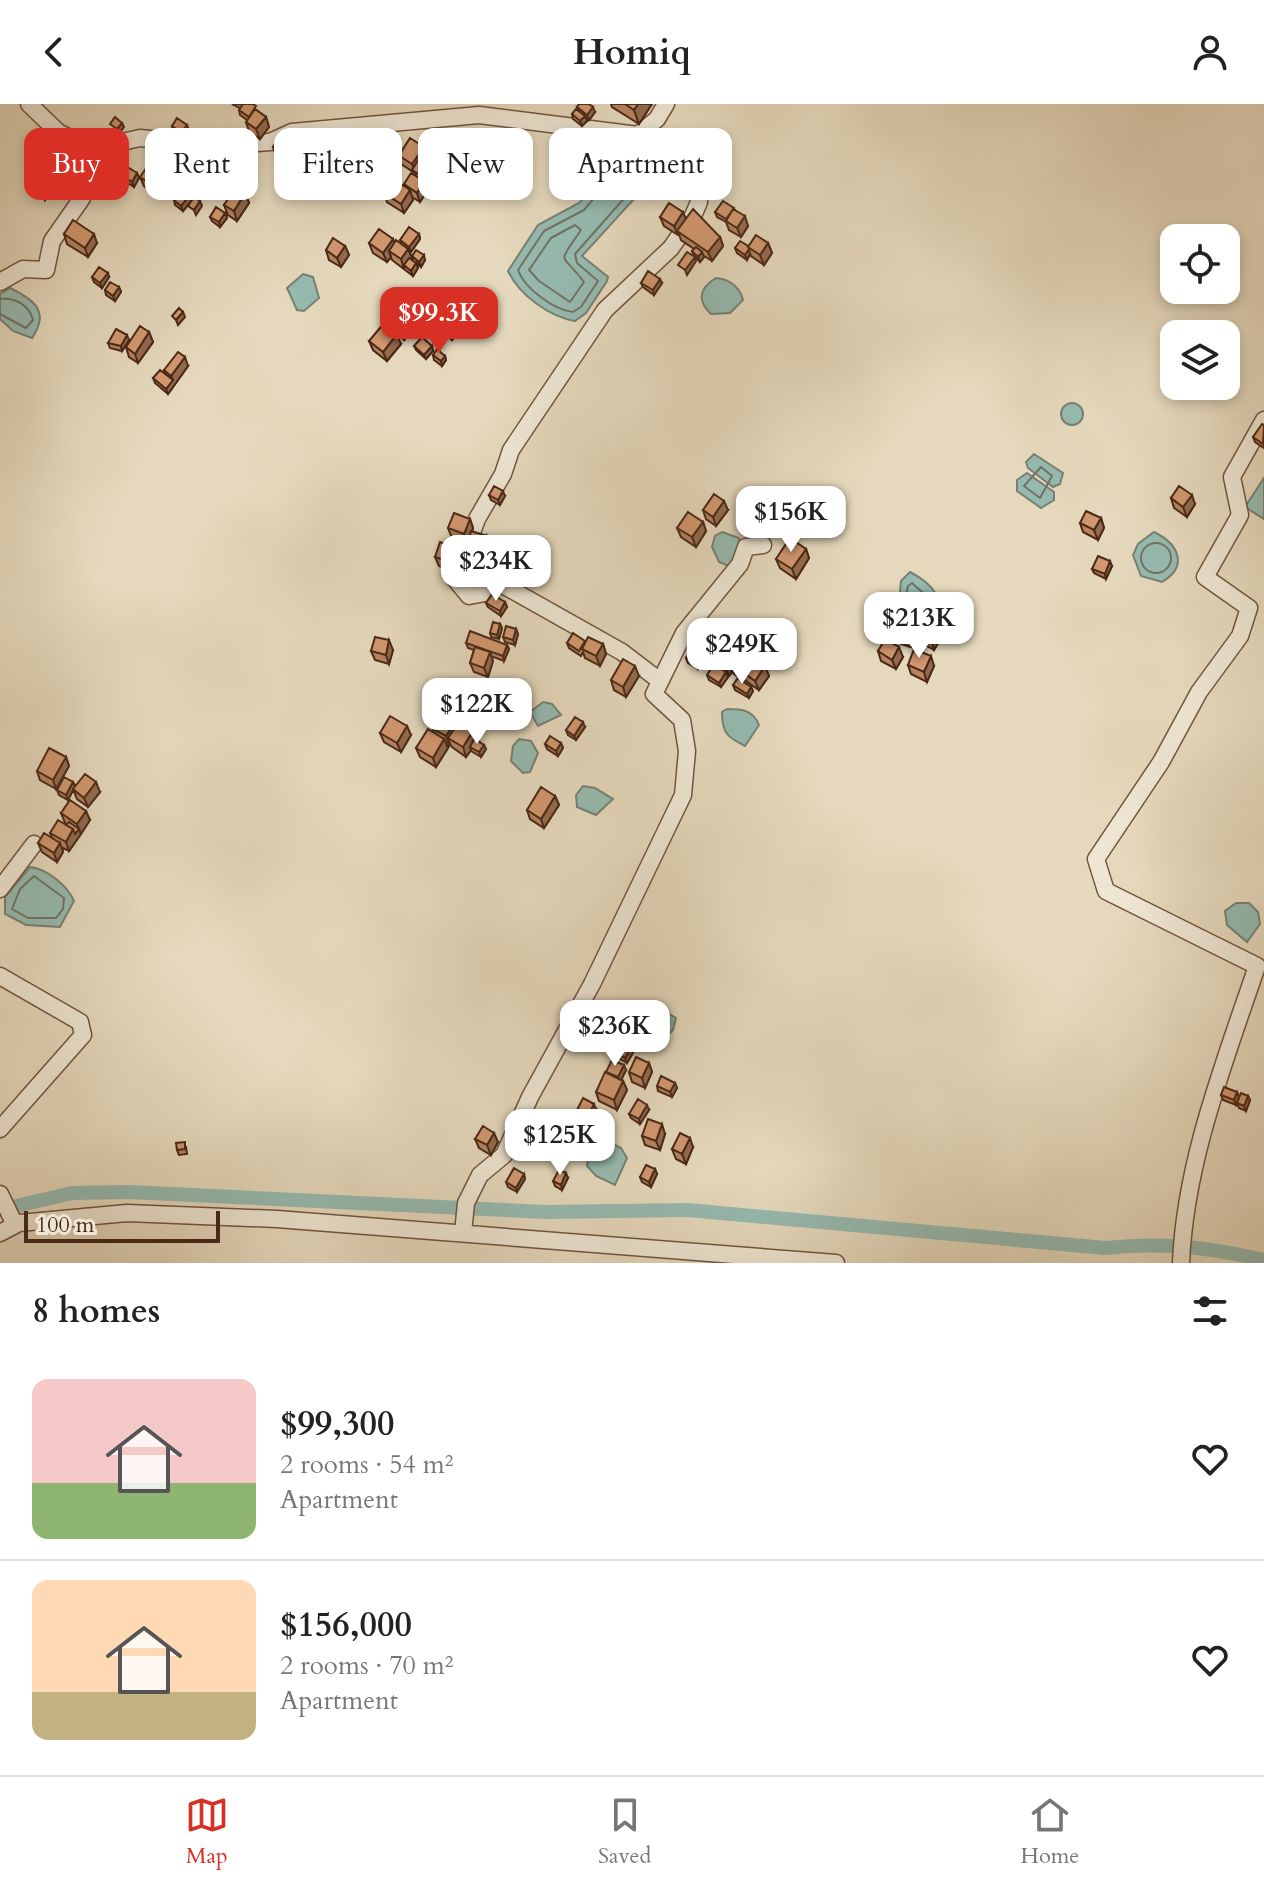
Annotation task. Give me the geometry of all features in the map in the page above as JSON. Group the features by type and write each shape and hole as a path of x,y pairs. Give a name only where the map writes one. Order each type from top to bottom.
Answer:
{"street":[{"path":"29,104 54,128"},
{"path":"646,128 657,119 666,104"},
{"path":"129,140 140,138 219,146 270,142 292,132 462,115 576,128"},
{"path":"0,282 23,269 46,270 52,241 81,200"},
{"path":"660,681 622,652 501,584 485,593 469,596 455,579 477,519 503,474 511,450 605,310 671,248 696,210 697,200"},
{"path":"1181,1263 1184,1218 1215,1093 1257,966 1106,891 1096,859 1161,762 1199,692 1240,636 1249,608 1205,577 1240,515 1232,477 1264,420"},
{"path":"462,1230 466,1203 480,1175 504,1155 530,1097 592,984 683,795 687,751 682,720 654,694 684,633 740,564 746,547 763,545"},
{"path":"0,889 34,844"},
{"path":"0,976 80,1022 83,1035 0,1129"},
{"path":"2,1197 9,1225 127,1213 277,1219 462,1230 825,1263"}],"water":[{"path":"582,200 633,200 582,256 608,277 586,313 575,321 546,310 527,296 508,271 538,225"},
{"path":"303,274 313,277 319,298 304,311 297,310 287,288"},
{"path":"716,278 733,284 742,295 743,300 730,313 711,314 703,304 703,290"},
{"path":"10,288 33,302 40,314 32,338 13,331 0,319 0,294"},
{"path":"1072,403 1080,406 1083,414 1080,422 1072,425 1064,422 1061,414 1064,406"},
{"path":"1034,454 1063,473 1060,484 1053,487 1028,468 1026,462"},
{"path":"1027,473 1054,492 1054,500 1041,508 1017,491 1017,480"},
{"path":"1264,478 1264,519 1245,507"},
{"path":"722,532 739,538 741,551 731,567 719,562 712,547 715,536"},
{"path":"1154,532 1169,542 1177,555 1176,569 1162,582 1141,576 1133,555 1138,544"},
{"path":"910,572 935,592 938,606 931,621 915,620 899,602 901,581"},
{"path":"543,702 552,704 561,715 538,726 530,712"},
{"path":"727,709 746,711 754,716 759,725 745,746 725,730 722,712"},
{"path":"519,739 531,741 538,753 530,772 523,773 511,761 513,746"},
{"path":"583,786 595,788 613,799 596,815 577,807 576,795"},
{"path":"30,867 56,879 74,901 60,927 26,925 5,914 5,897"},
{"path":"1236,903 1249,903 1258,912 1260,924 1247,942 1227,925 1225,911"},
{"path":"654,1005 676,1018 673,1030 663,1039 642,1032 636,1024 645,1008"},
{"path":"605,1140 621,1148 627,1158 615,1185 596,1176 587,1166 592,1149"}],"building":[{"path":"243,104 256,106 249,117 239,110"},
{"path":"579,104 593,107 587,115 577,107"},
{"path":"255,109 266,117 257,128 246,122"},
{"path":"576,109 585,116 580,121 572,114"},
{"path":"115,117 122,123 118,128 110,124"},
{"path":"177,118 187,125 185,128 172,126"},
{"path":"410,138 418,143 418,156 412,164 402,158 402,150"},
{"path":"418,160 418,174 412,170"},
{"path":"129,168 137,173 132,182 129,180"},
{"path":"411,173 418,177 417,193 404,184"},
{"path":"402,185 410,190 401,204 395,200 402,200"},
{"path":"192,200 200,201 194,210 188,206"},
{"path":"227,200 241,200 234,211 224,205"},
{"path":"723,201 734,208 726,219 715,212"},
{"path":"669,203 683,212 674,226 660,217"},
{"path":"216,207 225,213 219,222 210,217"},
{"path":"693,209 720,237 708,252 677,231"},
{"path":"733,209 745,216 737,228 726,221"},
{"path":"73,220 94,234 85,248 64,234"},
{"path":"409,227 419,234 409,247 400,240"},
{"path":"379,229 393,239 383,253 369,243"},
{"path":"756,235 768,243 760,255 748,247"},
{"path":"333,238 345,246 337,258 326,250"},
{"path":"396,240 408,249 401,259 389,251"},
{"path":"740,241 748,246 745,255 735,248"},
{"path":"696,247 702,252 698,257 692,251"},
{"path":"416,250 424,255 419,262 412,256"},
{"path":"687,252 695,257 685,270 678,265"},
{"path":"409,258 416,263 411,271 404,265"},
{"path":"99,267 108,273 100,283 92,277"},
{"path":"648,271 660,279 653,290 641,283"},
{"path":"110,282 119,287 113,296 105,290"},
{"path":"446,299 453,304 448,310 442,305"},
{"path":"400,302 415,316 401,331 386,317"},
{"path":"456,307 463,312 459,318 451,313"},
{"path":"179,308 183,312 176,320 172,316"},
{"path":"438,310 442,315 434,322 430,317"},
{"path":"443,318 455,329 450,336 438,324"},
{"path":"384,323 397,334 383,352 369,341"},
{"path":"140,326 149,332 135,354 126,347"},
{"path":"116,329 127,335 121,346 108,343"},
{"path":"422,337 432,346 424,355 414,346"},
{"path":"437,349 445,356 441,361 433,355"},
{"path":"178,352 185,357 171,376 164,370"},
{"path":"160,370 173,380 166,389 153,378"},
{"path":"1264,425 1263,444 1253,437"},
{"path":"494,486 503,491 498,500 489,495"},
{"path":"1179,486 1192,495 1183,507 1171,498"},
{"path":"714,494 724,501 713,517 703,510"},
{"path":"1086,511 1101,518 1094,530 1080,523"},
{"path":"688,512 703,522 692,537 677,528"},
{"path":"454,513 470,519 464,534 448,528"},
{"path":"471,531 487,536 482,554 466,550"},
{"path":"790,538 806,549 792,569 776,559"},
{"path":"440,542 456,548 450,562 435,557"},
{"path":"462,555 474,561 470,570 458,565"},
{"path":"1098,556 1110,561 1105,574 1092,569"},
{"path":"492,594 505,602 500,611 486,603"},
{"path":"892,613 904,620 897,631 886,624"},
{"path":"924,620 938,628 931,640 917,632"},
{"path":"493,622 500,624 497,635 490,633"},
{"path":"506,626 516,629 513,640 503,637"},
{"path":"903,627 917,635 912,643 900,639"},
{"path":"470,631 507,645 503,656 466,643"},
{"path":"744,631 765,645 757,658 736,644"},
{"path":"573,633 585,641 579,651 567,643"},
{"path":"375,637 389,640 386,655 371,651"},
{"path":"588,637 603,644 596,656 582,649"},
{"path":"717,637 737,650 726,667 706,654"},
{"path":"885,639 899,647 892,660 878,651"},
{"path":"475,647 490,652 484,668 470,663"},
{"path":"692,649 702,655 696,664 686,658"},
{"path":"914,649 931,656 924,672 908,665"},
{"path":"740,655 747,660 738,675 731,669"},
{"path":"750,655 765,666 755,681 740,670"},
{"path":"623,659 635,666 623,687 611,680"},
{"path":"714,664 726,672 719,683 707,675"},
{"path":"738,678 751,687 747,694 733,685"},
{"path":"509,686 522,695 515,704 503,696"},
{"path":"456,710 467,717 463,724 450,718"},
{"path":"442,714 455,722 446,736 433,729"},
{"path":"390,716 407,726 397,743 380,733"},
{"path":"575,717 583,722 574,736 566,730"},
{"path":"459,722 473,731 463,747 448,738"},
{"path":"428,729 444,739 433,758 416,748"},
{"path":"550,736 561,743 556,751 545,744"},
{"path":"474,739 484,745 479,752 470,747"},
{"path":"49,748 66,757 53,780 37,771"},
{"path":"85,774 96,782 84,798 73,789"},
{"path":"64,777 73,782 66,795 57,790"},
{"path":"541,787 555,796 541,819 527,810"},
{"path":"70,800 86,811 77,824 61,813"},
{"path":"58,820 73,829 66,842 50,833"},
{"path":"69,822 79,829 75,834 66,825"},
{"path":"44,833 60,843 54,853 38,843"},
{"path":"624,1039 633,1045 625,1058 615,1052"},
{"path":"636,1057 649,1063 642,1078 629,1072"},
{"path":"612,1060 624,1065 618,1077 606,1072"},
{"path":"605,1072 623,1081 614,1100 596,1092"},
{"path":"661,1076 675,1083 670,1092 657,1086"},
{"path":"1224,1087 1237,1092 1234,1100 1221,1095"},
{"path":"1241,1093 1248,1096 1244,1106 1237,1103"},
{"path":"583,1098 594,1104 588,1116 577,1110"},
{"path":"638,1099 647,1105 639,1119 629,1114"},
{"path":"648,1119 662,1124 656,1141 642,1136"},
{"path":"483,1126 494,1133 487,1145 475,1139"},
{"path":"680,1133 690,1138 682,1154 672,1149"},
{"path":"185,1142 185,1149 177,1150 176,1143"},
{"path":"646,1165 655,1169 649,1182 640,1177"},
{"path":"514,1168 524,1174 516,1188 506,1182"},
{"path":"559,1170 566,1173 561,1185 553,1181"}],"waterway":[{"path":"0,1210 72,1193 129,1192 546,1212 688,1210 1105,1248 1185,1247 1264,1260"}]}
